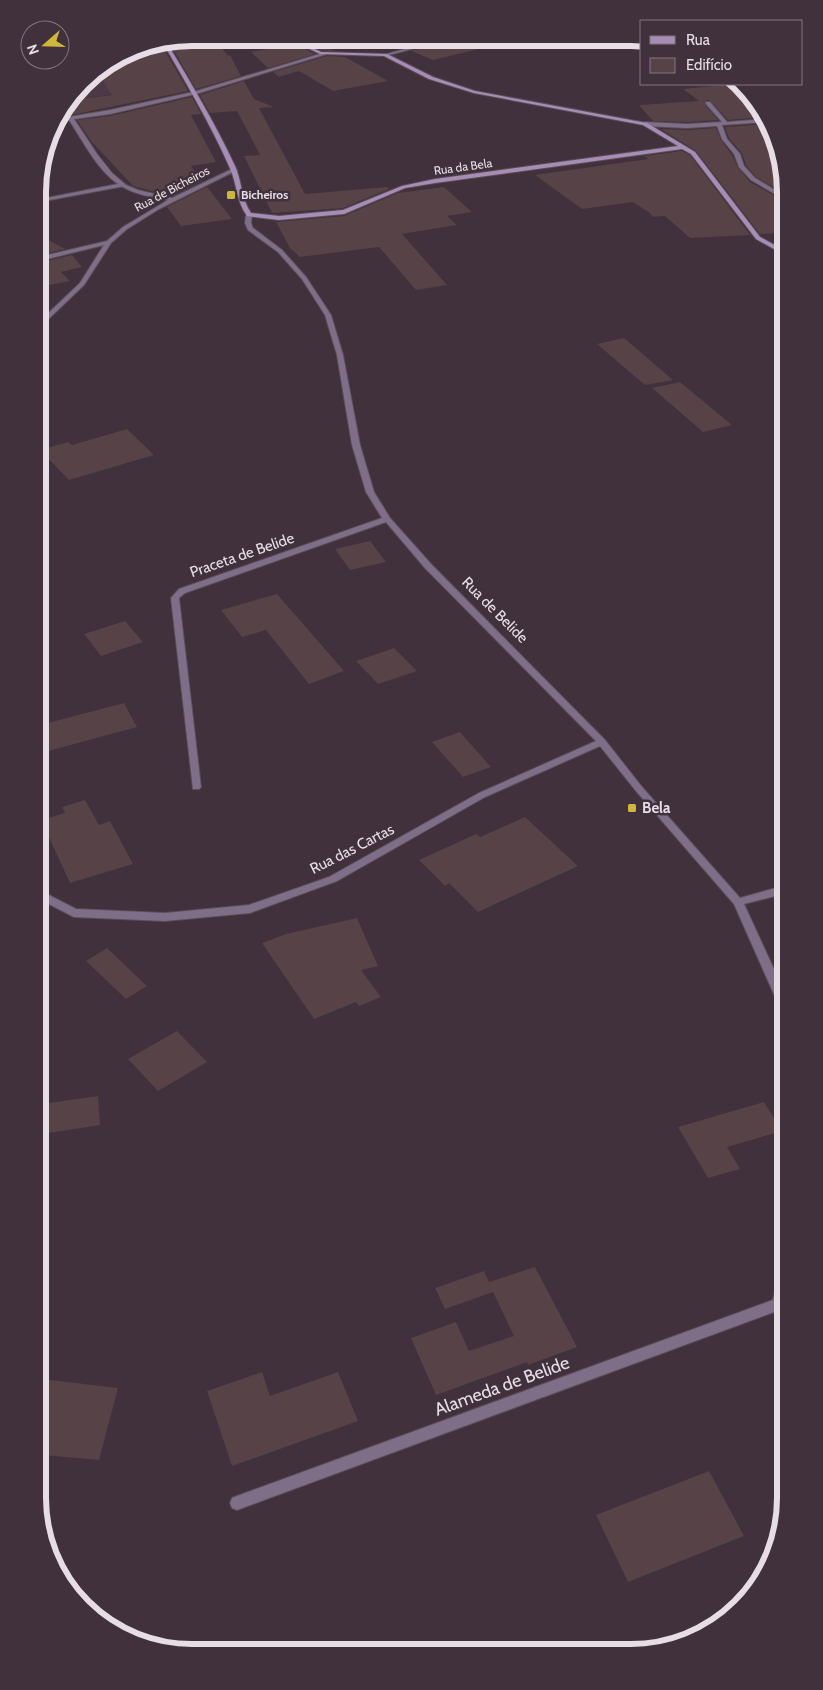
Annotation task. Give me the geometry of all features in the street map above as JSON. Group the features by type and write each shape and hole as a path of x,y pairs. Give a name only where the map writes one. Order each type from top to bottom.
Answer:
{"street":[{"path":"304,46 325,54 385,55 420,46"},
{"path":"168,48 194,93 234,170 241,200 249,215"},
{"path":"66,120 194,93 325,54"},
{"path":"385,55 431,78 474,92 645,124 686,126 758,122"},
{"path":"708,103 726,124"},
{"path":"71,119 88,144 123,185 139,192 173,200"},
{"path":"645,124 684,147 698,158 758,238 777,249"},
{"path":"719,124 725,139 737,154 741,166 753,179 777,193"},
{"name":"Rua da Bela","path":"249,215 279,218 344,212 404,187 435,181 684,147"},
{"name":"Rua de Bicheiros","path":"47,257 109,242 125,228 173,200 234,170"},
{"path":"47,200 123,185"},
{"name":"Rua de Belide","path":"249,215 248,223 250,230 280,252 298,272 328,315 340,355 356,445 370,492 387,519 428,566 602,742 639,789 738,902 776,986"},
{"path":"47,318 82,284 109,242"},
{"name":"Praceta de Belide","path":"196,787 175,598 182,591 387,519"},
{"name":"Rua das Cartas","path":"46,898 74,913 165,917 250,909 333,879 482,795 602,742"},
{"path":"738,902 776,892"},
{"name":"Alameda de Belide","path":"237,1503 776,1305"}],"shaded area":[{"path":"101,79 114,94 80,99"}],"building":[{"path":"220,46 228,56 230,55 241,76 196,89 172,47"},
{"path":"284,46 299,46 315,54 268,68 251,52"},
{"path":"313,46 326,46 334,51 321,50"},
{"path":"428,46 487,47 433,60 411,51"},
{"path":"164,49 188,91 71,115 70,113 80,99 112,95 101,79 136,57"},
{"path":"327,56 345,57 388,81 333,91 299,71 279,77 273,72"},
{"path":"244,81 254,99 274,107 259,108 305,194 387,187 389,189 343,208 272,213 244,156 260,155 237,111 210,113 200,95"},
{"path":"730,85 747,103 756,118 728,120 711,101 706,100 705,105 718,120 687,122 653,121 639,105 699,101 683,89"},
{"path":"192,97 201,114 191,115 216,162 191,166 202,181 172,196 133,186 91,141 77,120 110,116"},
{"path":"760,125 772,155 777,189 756,177 746,165 742,153 729,138 725,127"},
{"path":"716,128 738,168 750,182 777,197 777,233 760,234 696,151 661,129"},
{"path":"682,151 690,155 750,235 690,238 665,216 653,217 633,202 582,209 535,175 648,159 644,156"},
{"path":"207,187 232,219 181,226 167,207"},
{"path":"444,187 472,212 447,216 457,225 402,234 447,285 416,290 379,247 300,257 290,248 276,222 344,216 398,193"},
{"path":"47,239 65,249 47,253"},
{"path":"72,255 82,267 61,272 70,281 47,285 47,261"},
{"path":"624,338 673,380 645,385 597,344"},
{"path":"680,382 732,425 703,432 652,388"},
{"path":"127,429 154,455 69,480 47,457 47,448 68,442 72,445"},
{"path":"370,541 386,562 350,570 335,549"},
{"path":"277,594 344,671 309,684 266,630 242,637 221,610"},
{"path":"125,621 143,642 101,656 84,634"},
{"path":"394,648 417,671 378,684 356,661"},
{"path":"124,703 137,727 47,751 47,723"},
{"path":"460,732 491,767 463,777 432,742"},
{"path":"85,800 99,825 110,821 133,864 70,883 47,832 47,818 65,813 62,807"},
{"path":"525,817 578,866 478,912 449,883 445,886 419,860 476,834 480,837"},
{"path":"357,918 378,966 361,970 381,997 359,1006 356,1002 314,1019 262,943 286,934"},
{"path":"107,948 147,986 126,999 86,961"},
{"path":"177,1031 207,1062 158,1091 128,1059"},
{"path":"98,1096 100,1125 46,1133 46,1103"},
{"path":"764,1102 776,1122 776,1133 727,1147 740,1169 708,1178 678,1127"},
{"path":"535,1267 577,1347 528,1365 527,1362 436,1395 411,1338 456,1322 469,1351 514,1336 493,1292 445,1309 435,1288 484,1271 489,1282"},
{"path":"262,1372 270,1396 338,1372 358,1421 232,1466 207,1391"},
{"path":"46,1379 118,1388 99,1460 46,1455"},
{"path":"709,1471 744,1536 628,1582 596,1515"}],"place":[{"name":"Bicheiros","path":"231,195"},
{"name":"Bela","path":"632,808"}]}
